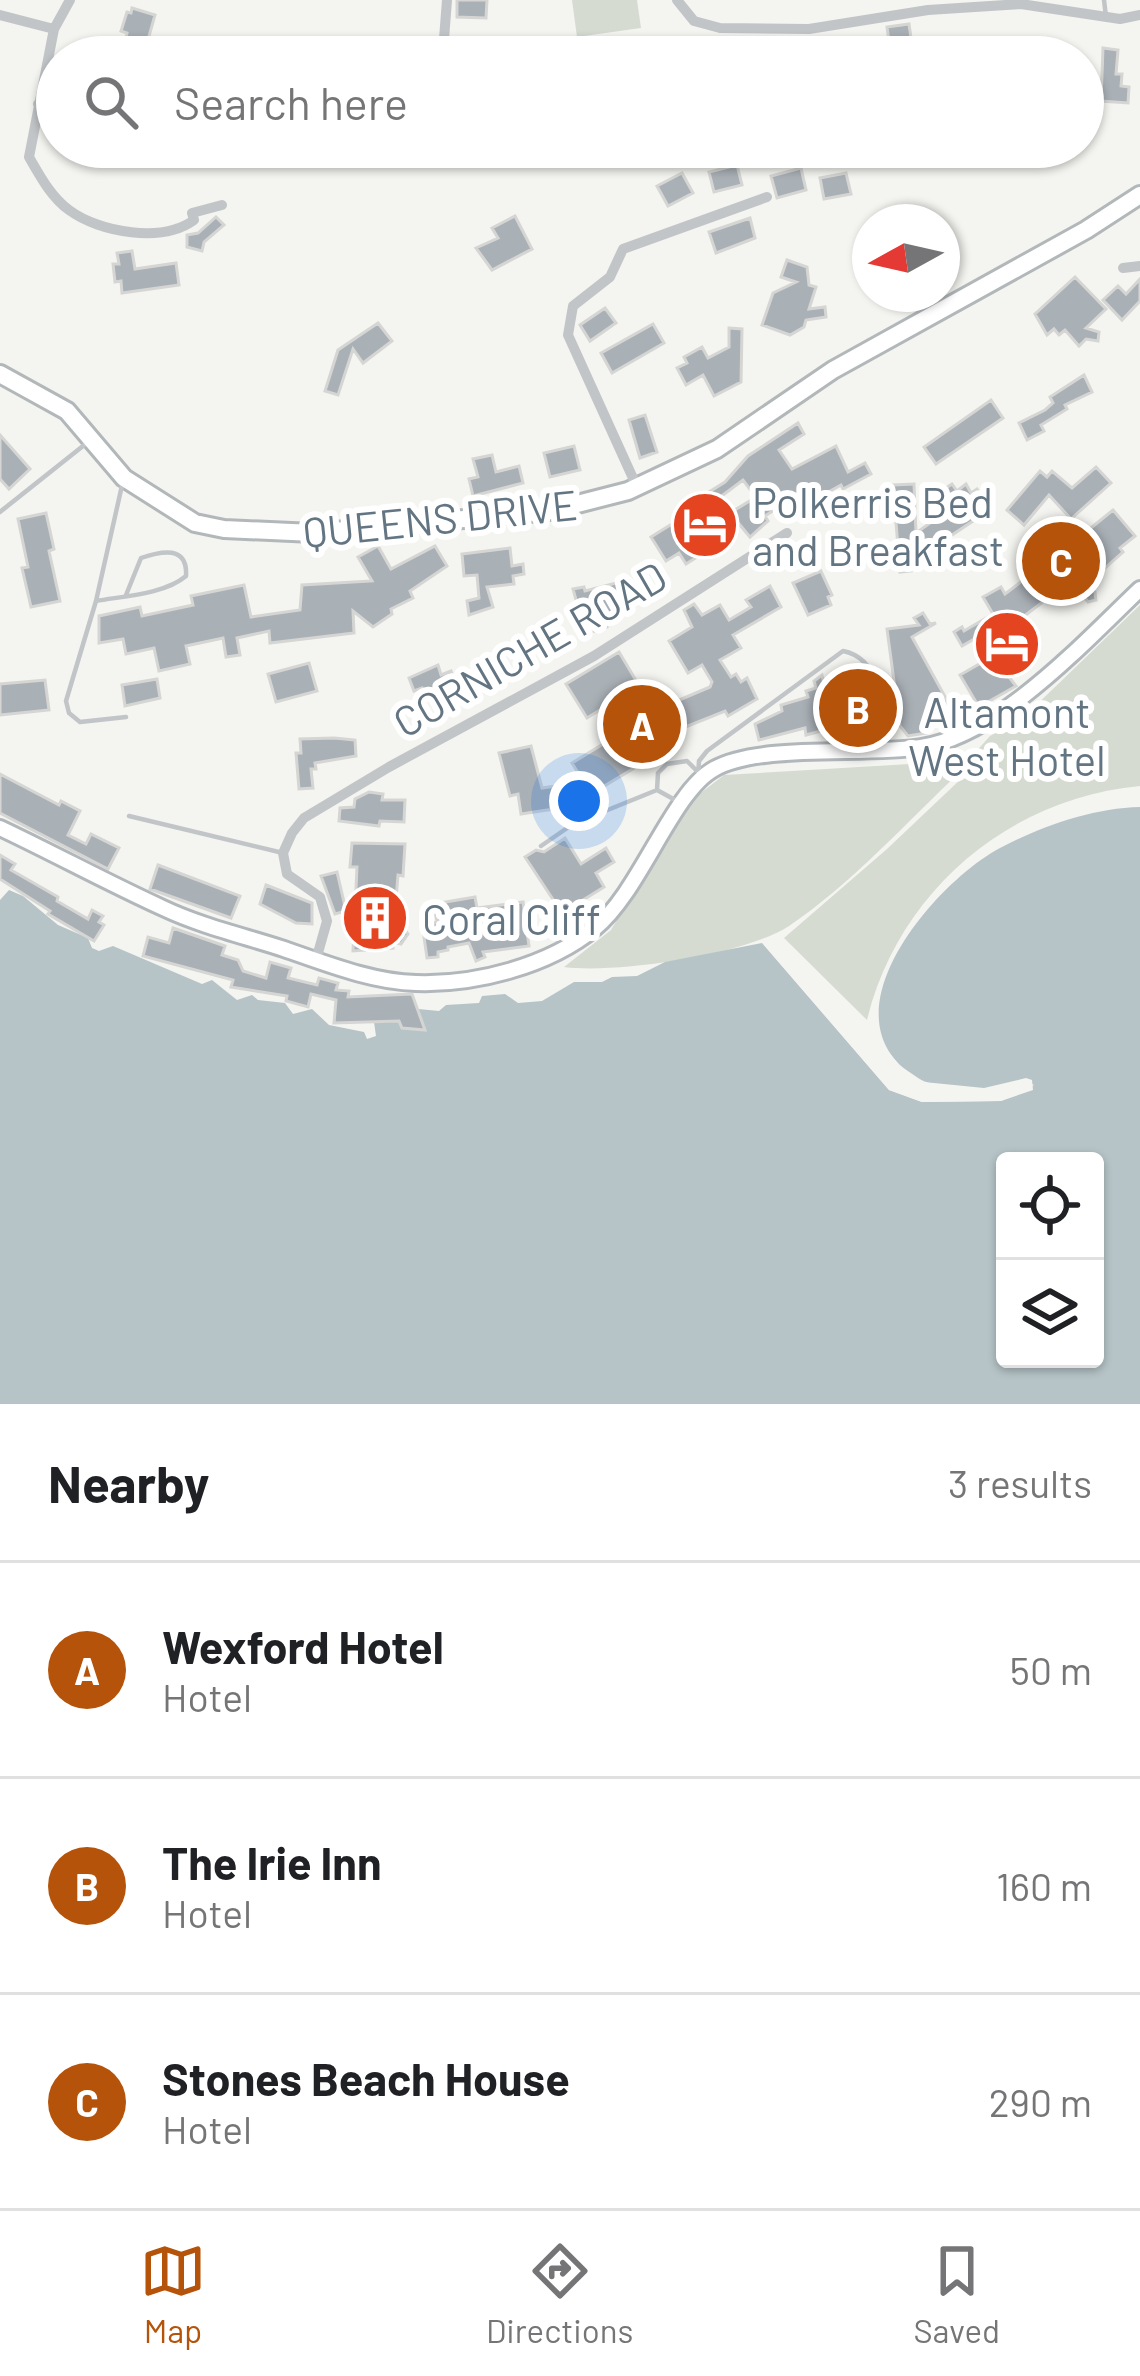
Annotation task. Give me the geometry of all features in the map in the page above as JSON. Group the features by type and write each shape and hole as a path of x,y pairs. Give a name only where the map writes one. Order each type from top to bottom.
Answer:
{"main road":[{"name":"QUEENS DRIVE","path":"0,374 67,411 124,478 195,523 284,533 550,511 637,487 717,449 833,370 1086,230 1140,195"},
{"path":"0,828 168,910 316,960 418,983 502,973 569,947 616,908 698,776 746,759 925,747 975,728 1044,676 1140,590"}],"street":[{"path":"53,36 70,0"},
{"path":"444,36 447,0"},
{"path":"677,0 694,21 720,28 809,29 928,10 1021,4 1106,17 1140,15"},
{"path":"0,15 54,29"},
{"path":"36,116 29,157 69,211 105,226 152,233 180,230 194,220 192,212 222,205"},
{"path":"637,487 568,335 573,306 610,277 623,249 766,197"},
{"path":"1123,268 1140,266"},
{"name":"CORNICHE ROAD","path":"284,853 304,818 389,766 594,656 787,533"},
{"path":"284,853 287,874 320,897 327,921 316,960"}],"lane":[{"path":"1104,0 1106,17"},
{"path":"0,512 92,438"},
{"path":"124,478 67,701 69,713 80,722 126,717"},
{"path":"96,601 126,596 179,582 186,576 185,561 167,551 141,558 126,596"},
{"path":"698,776 706,751 843,651 865,661 876,681 886,751"},
{"path":"657,790 658,773 668,764 687,761 698,776"},
{"path":"657,790 681,805"},
{"path":"542,847 573,824 657,790"},
{"path":"129,816 284,853"}],"shaded area":[{"path":"572,0 637,0 641,28 577,36"},
{"path":"1140,605 1140,786 1092,794 1046,810 1004,832 966,860 932,893 904,931 882,974 867,1020 784,938 964,776 971,757 990,736 1026,715"},
{"path":"960,752 961,771 856,872 789,926 712,954 614,968 564,967 611,930 684,806 724,775 927,763"},
{"path":"1140,807 1140,1404 0,1404 0,900 9,890 58,925 88,938 99,951 113,946 202,984 212,980 237,1000 252,995 285,1003 293,1014 312,1009 329,1025 364,1032 367,1039 376,1036 374,1022 399,1021 401,1029 425,1030 418,1009 439,1011 446,1005 479,1003 482,996 505,994 518,1003 542,1001 574,982 637,976 665,962 762,943 889,1090 922,1102 1001,1101 1034,1085 1017,1082 960,1088 928,1083 911,1074 887,1048 879,1017 884,984 921,918 974,865 1000,848 1086,815"}],"pier":[{"path":"769,941 893,1085 923,1096 1001,1095 1028,1086 985,1094 922,1088 885,1057 874,1033 899,1065 924,1082 984,1088 1026,1078 1032,1080 1033,1090 1001,1101 922,1102 889,1090 764,945"}],"building":[{"path":"457,0 487,0 486,18 457,17"},
{"path":"132,8 155,15 149,36 126,36 121,31 127,12"},
{"path":"909,24 911,36 888,36 887,27"},
{"path":"1104,48 1118,50 1116,74 1122,74 1121,86 1129,87 1128,103 1104,101"},
{"path":"738,168 742,185 714,192 709,172"},
{"path":"801,168 806,190 777,198 771,176"},
{"path":"682,173 693,193 668,206 657,186"},
{"path":"846,173 851,194 824,199 820,178"},
{"path":"515,216 532,249 492,270 476,248 498,238 492,228"},
{"path":"216,217 224,225 204,242 202,251 187,247 187,235 198,233"},
{"path":"750,218 755,238 716,253 709,232"},
{"path":"132,251 135,269 176,263 179,285 122,293 113,264 119,264 117,253"},
{"path":"787,260 807,267 809,285 816,287 809,309 825,307 826,317 806,320 804,327 790,335 762,325 773,293 796,282 781,277"},
{"path":"1075,277 1106,309 1086,328 1099,332 1098,341 1086,339 1079,346 1065,330 1059,335 1054,329 1047,335 1035,314"},
{"path":"1140,279 1140,301 1122,320 1103,300 1118,286 1126,294"},
{"path":"605,308 616,323 590,341 580,325"},
{"path":"378,323 392,341 363,363 353,349 338,395 325,391 338,350"},
{"path":"653,324 664,343 612,373 601,353"},
{"path":"729,328 742,329 741,382 714,396 703,375 686,385 677,368 687,363 684,357 702,347 708,358 729,347"},
{"path":"1084,375 1092,392 1065,405 1067,409 1041,425 1044,431 1027,440 1019,423 1045,410 1053,403 1050,397"},
{"path":"991,400 1003,418 936,464 924,447"},
{"path":"645,415 657,452 640,458 629,420"},
{"path":"798,423 804,434 779,450 792,469 836,446 848,472 865,463 871,474 821,496 818,491 794,504 791,499 765,516 768,521 750,537 730,513 756,497 743,480 719,498 731,518 713,529 721,542 686,564 679,553 666,561 651,537 675,522 681,532 699,521 693,502 725,482 748,456"},
{"path":"0,435 30,469 9,489 0,479"},
{"path":"574,446 580,470 550,477 544,453"},
{"path":"492,455 496,472 519,466 523,483 473,496 469,479 478,477 473,459"},
{"path":"1096,467 1111,483 1071,519 1049,495 1024,525 1007,510 1040,471 1047,477 1052,471 1072,488"},
{"path":"914,484 916,533 954,506 943,490 952,484 957,491 966,484 971,493 977,489 991,509 916,559 917,566 911,571 900,572 893,485"},
{"path":"1113,510 1135,536 1086,585 1095,592 1096,600 1088,602 1079,590 1069,598 1061,588 1023,617 1035,638 1014,650 1024,667 1009,677 1016,686 979,707 960,675 995,655 983,634 962,646 954,632 993,614 983,597 1001,587 1005,594 1043,565 1034,553 1072,524 1081,536"},
{"path":"46,513 60,601 31,607 18,519"},
{"path":"378,546 391,569 435,546 447,566 410,591 413,598 391,609 392,614 373,627 353,611 354,633 270,643 269,631 237,638 240,655 226,657 223,638 186,646 190,664 159,671 154,648 126,654 123,639 99,643 99,616 140,607 142,616 193,605 191,596 244,585 251,617 300,610 302,585 372,581 358,557"},
{"path":"510,548 512,566 523,564 524,574 513,576 514,584 487,587 493,607 469,615 467,601 479,598 477,575 464,576 462,554"},
{"path":"821,571 832,595 828,597 831,605 808,615 793,583"},
{"path":"620,582 627,611 604,616 607,627 594,631 588,605 578,607 573,589 584,587 585,591"},
{"path":"770,586 781,607 733,635 741,648 720,660 731,677 736,674 741,682 747,678 757,699 728,716 725,711 683,728 672,703 712,682 702,665 688,673 669,641 692,627 684,610 694,604 702,615 720,605 729,620 751,607 746,600"},
{"path":"923,613 930,624 936,623 912,637 954,713 926,733 908,736 900,726 887,629 919,625 914,618"},
{"path":"619,652 668,734 645,748 651,758 591,794 572,763 626,730 611,703 587,718 566,684"},
{"path":"309,663 317,691 276,702 268,674"},
{"path":"438,665 441,675 451,671 460,699 448,703 443,689 424,695 422,688 414,691 409,678"},
{"path":"859,667 872,717 806,735 805,728 759,740 755,724 782,711 781,705 808,697 806,691 816,688 814,681 822,675 824,684 844,678 842,671"},
{"path":"157,679 160,698 125,706 122,685"},
{"path":"45,680 49,710 0,715 0,684"},
{"path":"300,739 355,740 356,756 315,763 313,788 299,789 296,753 301,753"},
{"path":"531,746 542,788 570,784 574,806 521,814 518,794 510,796 499,753"},
{"path":"0,774 80,811 68,835 86,844 91,834 119,848 108,869 0,813"},
{"path":"369,792 383,794 382,800 405,800 404,822 380,821 379,826 339,821 340,808 354,807 355,799"},
{"path":"565,838 581,864 606,848 614,862 596,873 604,887 562,913 525,857 536,850 544,852"},
{"name":"Coral Cliff","path":"352,843 405,844 396,899 401,900 401,910 390,909 408,934 401,944 393,942 393,948 353,951 357,867 350,867"},
{"path":"0,855 15,864 11,870 58,897 57,901 88,919 92,910 103,916 99,922 104,925 94,941 0,879"},
{"path":"158,865 240,896 231,918 150,889"},
{"path":"337,872 346,911 335,914 321,876"},
{"path":"266,885 312,903 312,924 296,923 260,904"},
{"path":"475,897 477,908 523,902 529,946 483,952 485,957 476,961 469,943 427,958 423,930 434,929 437,922 434,904"},
{"path":"173,928 225,946 222,955 238,960 243,971 266,978 270,962 291,968 288,978 317,985 319,978 338,983 336,990 349,991 348,997 412,994 425,1030 402,1028 399,1021 334,1023 336,1000 311,994 308,1007 286,1001 287,996 231,987 233,980 143,956 148,937 169,943"}],"place":[{"name":"Polkerris Bed and Breakfast","path":"705,525"},
{"name":"Stones Beach House","path":"1061,561"},
{"name":"Altamont West Hotel","path":"1007,644"},
{"name":"The Irie Inn","path":"858,708"},
{"name":"Wexford Hotel","path":"642,724"},
{"name":"Coral Cliff","path":"375,918"}]}
